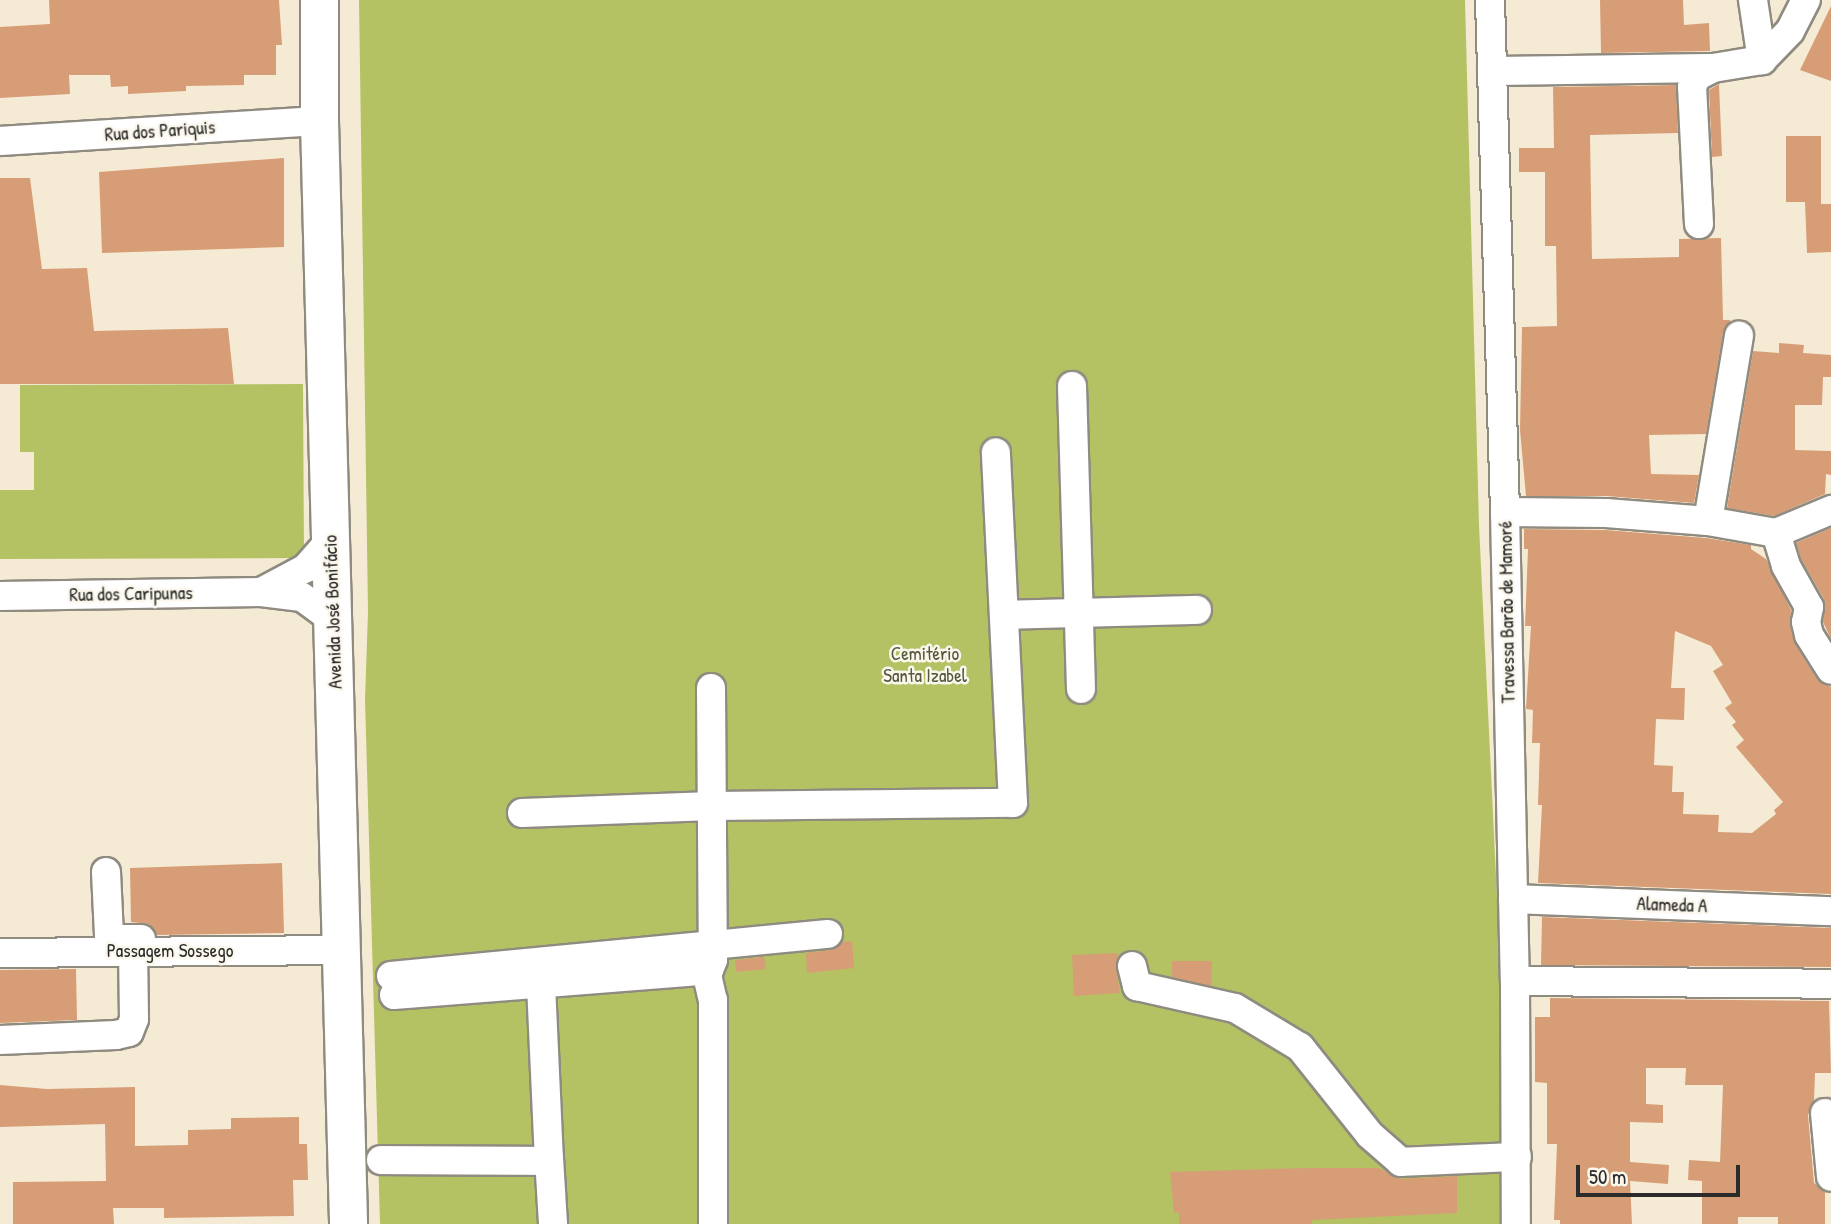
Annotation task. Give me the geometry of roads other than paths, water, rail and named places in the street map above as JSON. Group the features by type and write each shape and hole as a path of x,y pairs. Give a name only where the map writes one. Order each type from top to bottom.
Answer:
{"main road":[{"name":"Avenida José Bonifácio","path":"319,0 348,1224"}],"street":[{"name":"Travessa Barão de Mamoré","path":"1489,0 1505,512 1515,981 1516,1224"},
{"path":"1754,0 1762,61"},
{"path":"1492,71 1713,68 1762,61 1790,31 1806,0"},
{"path":"1699,224 1692,87 1696,77 1713,68"},
{"name":"Rua dos Pariquis","path":"0,141 320,121"},
{"path":"1708,521 1739,337"},
{"path":"1072,386 1081,689"},
{"path":"522,813 712,806 1013,803 996,452"},
{"path":"1505,512 1606,513 1708,521 1776,533 1831,510"},
{"path":"1776,533 1786,566 1810,607 1806,622 1809,635 1831,670"},
{"name":"Rua dos Caripunas","path":"261,592 306,568 330,540"},
{"name":"Rua dos Caripunas","path":"0,596 261,592 302,597 328,617 334,627"},
{"path":"1004,615 1197,610"},
{"path":"711,688 713,1224"},
{"path":"106,872 107,926 109,935 117,939 340,944"},
{"name":"Alameda A","path":"1513,899 1831,911"},
{"path":"711,957 393,985 541,983 711,957 828,934"},
{"name":"Passagem Sossego","path":"0,953 340,944"},
{"path":"0,1040 125,1034 133,1026 133,950"},
{"path":"1132,966 1137,986 1235,1008 1300,1047 1370,1135 1401,1162 1517,1157"},
{"path":"1515,981 1831,984"},
{"path":"541,983 553,1224"},
{"path":"1825,1113 1831,1177"},
{"path":"382,1160 549,1161 549,1158"}],"park label":[{"name":"Cemitério Santa Izabel","path":"925,665"}]}
